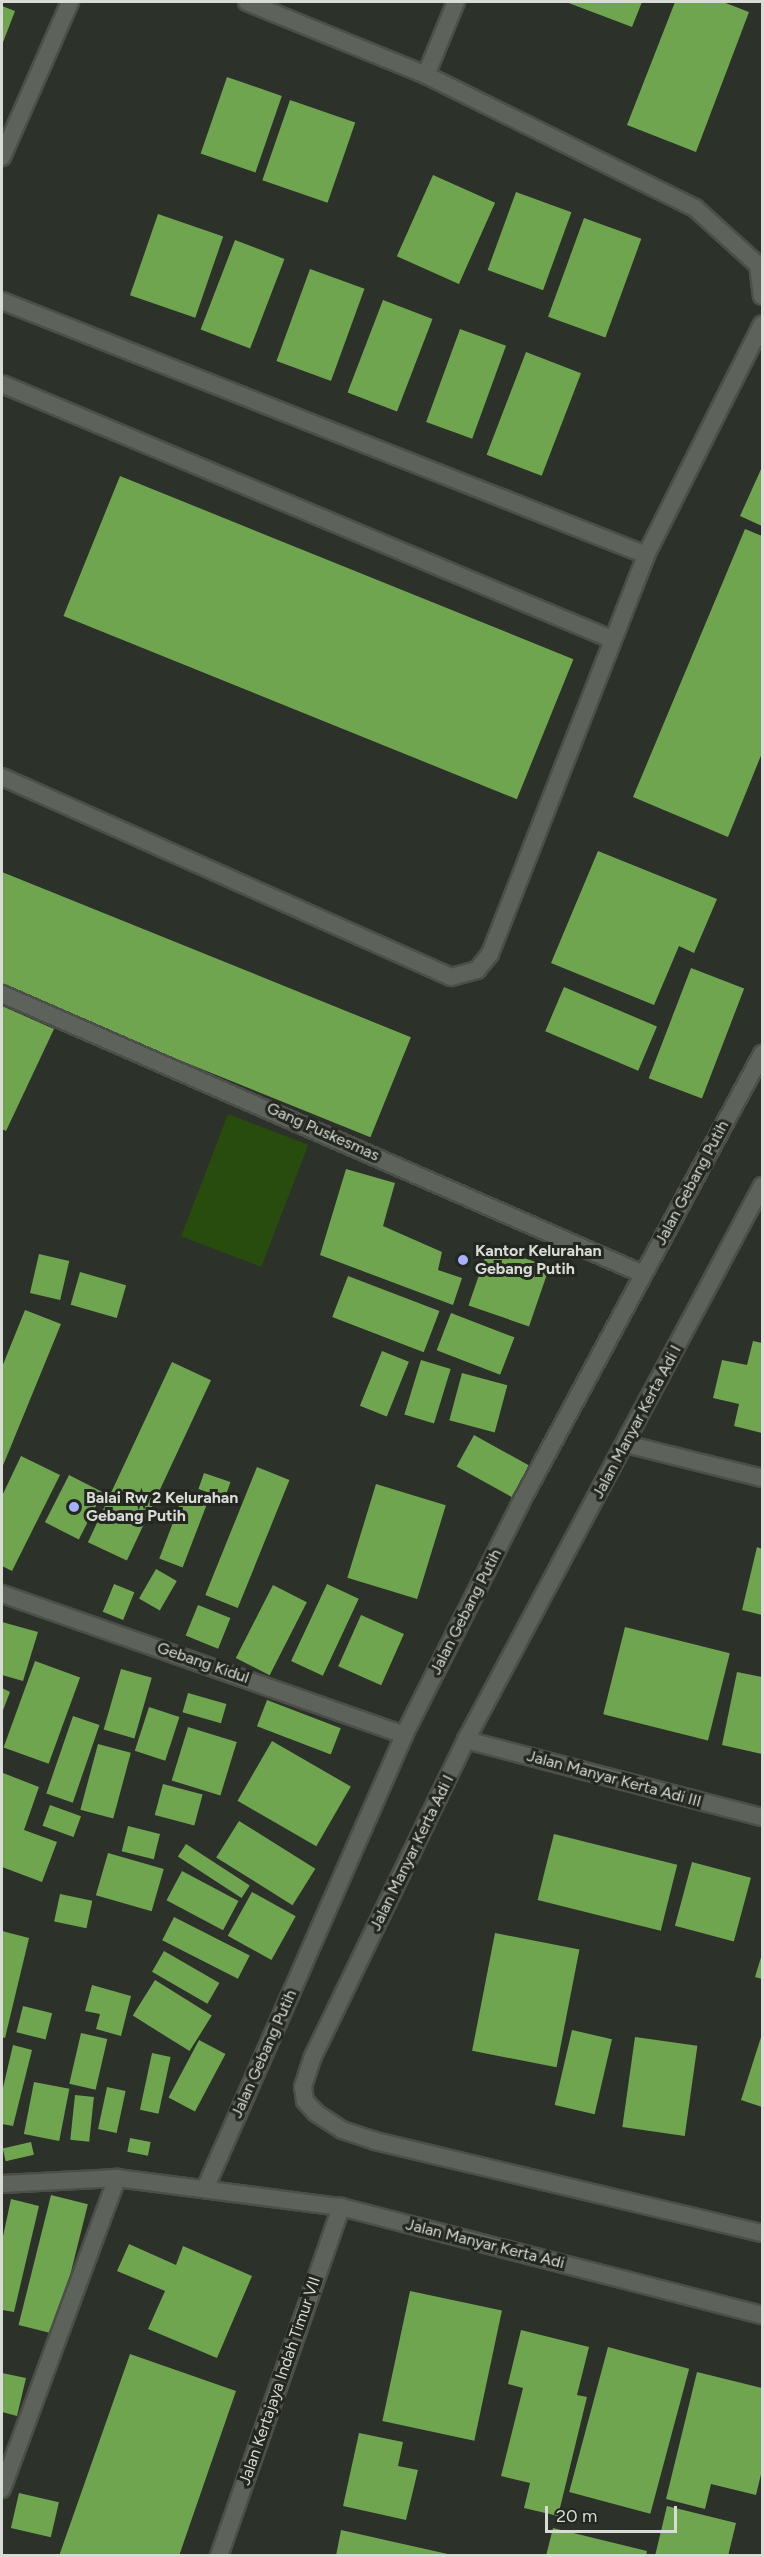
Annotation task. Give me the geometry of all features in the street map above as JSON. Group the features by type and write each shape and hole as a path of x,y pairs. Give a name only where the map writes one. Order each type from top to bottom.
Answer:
{"street":[{"path":"2,157 70,2"},
{"path":"247,2 426,75 694,208 758,265 762,296"},
{"path":"426,75 456,2"},
{"path":"2,301 646,555"},
{"path":"2,777 450,977 477,970 490,954 611,639 646,555 762,324"},
{"path":"2,384 611,639"},
{"name":"Gang Puskesmas","path":"2,994 643,1274"},
{"name":"Jalan Gebang Putih","path":"205,2189 404,1735 643,1274 762,1054"},
{"name":"Jalan Manyar Kerta Adi I","path":"762,1186 466,1740 313,2056 303,2087 305,2101 342,2130 375,2141 762,2233"},
{"path":"626,1444 762,1478"},
{"name":"Gebang Kidul","path":"2,1594 404,1735"},
{"name":"Jalan Manyar Kerta Adi III","path":"466,1740 762,1817"},
{"path":"2,2488 117,2178"},
{"name":"Jalan Manyar Kerta Adi","path":"2,2184 117,2178 341,2208 762,2315"},
{"name":"Jalan Kertajaya Indah Timur VII","path":"219,2556 341,2208"}],"green space":[{"path":"228,1114 308,1145 261,1267 181,1236"}],"building":[{"path":"566,2 642,2 632,27"},
{"path":"675,2 723,2 749,12 696,152 627,125"},
{"path":"2,6 15,11 2,45"},
{"path":"227,77 282,96 255,172 201,154"},
{"path":"290,100 355,122 328,203 262,180"},
{"path":"433,175 495,203 459,284 397,256"},
{"path":"516,192 571,212 543,290 488,270"},
{"path":"158,214 223,236 195,318 130,295"},
{"path":"584,218 641,239 605,338 548,317"},
{"path":"235,240 284,259 250,349 201,330"},
{"path":"310,269 365,289 331,381 276,361"},
{"path":"383,300 432,319 397,411 348,392"},
{"path":"460,329 506,346 472,439 426,422"},
{"path":"526,352 581,373 542,476 487,455"},
{"path":"762,467 762,526 740,516"},
{"path":"120,476 573,659 517,799 63,616"},
{"path":"745,529 762,536 762,753 728,837 633,797"},
{"path":"598,851 717,899 694,953 679,946 654,1005 551,963"},
{"path":"2,872 411,1037 370,1137 2,988"},
{"path":"691,968 744,988 702,1099 649,1078"},
{"path":"564,987 657,1026 638,1071 545,1031"},
{"path":"2,1006 54,1029 6,1131 2,1129"},
{"path":"346,1169 395,1183 383,1226 442,1252 438,1270 462,1278 453,1305 320,1255"},
{"path":"489,1246 550,1267 529,1326 468,1306"},
{"path":"39,1254 69,1261 60,1300 30,1293"},
{"path":"80,1272 126,1285 117,1318 71,1305"},
{"path":"348,1276 439,1311 424,1352 332,1317"},
{"path":"25,1310 61,1324 2,1468 2,1367"},
{"path":"451,1313 514,1337 500,1375 437,1350"},
{"path":"753,1341 762,1343 762,1433 734,1426 739,1404 713,1398 722,1360 747,1365"},
{"path":"382,1351 409,1362 387,1417 360,1406"},
{"path":"421,1360 451,1369 434,1424 404,1415"},
{"path":"172,1362 211,1380 127,1561 88,1542"},
{"path":"462,1373 507,1385 495,1432 449,1420"},
{"path":"474,1435 529,1466 512,1497 457,1466"},
{"path":"21,1456 60,1475 12,1571 2,1566 2,1496"},
{"path":"257,1467 289,1480 238,1608 205,1595"},
{"path":"204,1473 230,1482 225,1498 198,1489"},
{"name":"Balai Rw 2 Kelurahan Gebang Putih","path":"69,1475 103,1492 79,1539 45,1522"},
{"path":"376,1484 446,1505 417,1599 347,1578"},
{"path":"184,1494 207,1503 183,1567 159,1558"},
{"path":"757,1547 762,1549 762,1615 742,1610"},
{"path":"156,1569 177,1581 160,1610 139,1598"},
{"path":"114,1584 134,1592 123,1620 103,1612"},
{"path":"327,1584 359,1599 323,1676 291,1661"},
{"path":"273,1585 307,1602 270,1675 236,1658"},
{"path":"198,1605 230,1618 218,1649 186,1636"},
{"path":"361,1615 404,1634 381,1685 338,1666"},
{"path":"2,1622 38,1632 23,1681 2,1675"},
{"path":"625,1627 730,1653 708,1740 603,1714"},
{"path":"35,1661 80,1677 49,1764 4,1747"},
{"path":"121,1669 152,1678 134,1738 104,1730"},
{"path":"737,1672 762,1677 762,1754 722,1745"},
{"path":"2,1688 10,1692 2,1713"},
{"path":"188,1693 226,1704 221,1723 182,1712"},
{"path":"267,1700 341,1728 331,1754 257,1726"},
{"path":"149,1707 179,1717 165,1761 135,1751"},
{"path":"73,1716 99,1725 73,1803 46,1794"},
{"path":"188,1727 237,1742 220,1795 172,1781"},
{"path":"272,1741 351,1786 316,1846 238,1801"},
{"path":"98,1744 131,1753 113,1818 80,1810"},
{"path":"3,1773 39,1787 24,1830 57,1842 42,1882 2,1867"},
{"path":"163,1784 203,1795 194,1826 155,1815"},
{"path":"50,1805 81,1816 73,1837 42,1826"},
{"path":"239,1821 315,1869 293,1905 216,1857"},
{"path":"128,1826 160,1834 154,1859 122,1851"},
{"path":"554,1834 677,1865 661,1931 538,1900"},
{"path":"186,1844 250,1885 242,1898 178,1857"},
{"path":"108,1853 164,1869 152,1911 96,1895"},
{"path":"692,1862 751,1878 734,1942 675,1926"},
{"path":"182,1871 239,1901 223,1930 167,1900"},
{"path":"252,1892 296,1916 271,1960 228,1936"},
{"path":"60,1894 92,1901 86,1928 54,1921"},
{"path":"174,1917 250,1956 238,1979 162,1940"},
{"path":"2,1931 29,1938 5,2038 2,2037"},
{"path":"495,1933 579,1949 557,2067 472,2051"},
{"path":"164,1951 219,1983 207,2004 152,1972"},
{"path":"762,1954 762,1979 755,1977"},
{"path":"155,1980 212,2016 190,2051 133,2016"},
{"path":"92,1985 131,1996 121,2036 96,2029 100,2014 85,2011"},
{"path":"23,2006 52,2013 46,2039 16,2032"},
{"path":"572,2030 612,2039 595,2114 555,2105"},
{"path":"81,2033 107,2039 96,2090 69,2084"},
{"path":"762,2034 762,2107 741,2100"},
{"path":"635,2037 697,2046 685,2136 622,2127"},
{"path":"199,2040 225,2054 195,2111 168,2097"},
{"path":"13,2045 32,2050 13,2126 2,2124 2,2092"},
{"path":"152,2053 171,2057 159,2114 140,2110"},
{"path":"34,2082 69,2089 59,2141 24,2134"},
{"path":"107,2087 126,2091 117,2133 98,2129"},
{"path":"75,2095 94,2097 89,2142 70,2140"},
{"path":"130,2138 151,2142 148,2156 127,2152"},
{"path":"31,2142 34,2155 6,2161 3,2149"},
{"path":"51,2195 88,2204 55,2334 19,2325"},
{"path":"11,2199 39,2206 14,2312 2,2310 2,2241"},
{"path":"129,2244 176,2265 183,2246 252,2276 217,2358 148,2329 165,2291 117,2271"},
{"path":"410,2291 502,2311 474,2441 382,2421"},
{"path":"521,2330 589,2347 577,2395 587,2397 558,2516 524,2508 530,2483 501,2476 523,2388 508,2384"},
{"path":"608,2347 689,2369 650,2514 569,2492"},
{"path":"130,2354 236,2391 179,2556 59,2556"},
{"path":"697,2372 762,2388 762,2470 756,2495 711,2484 705,2509 666,2499"},
{"path":"2,2373 26,2378 17,2416 2,2412"},
{"path":"359,2433 403,2442 398,2466 418,2470 406,2520 343,2506"},
{"path":"19,2493 59,2502 51,2537 11,2528"},
{"path":"667,2506 736,2523 728,2556 655,2556"},
{"path":"553,2528 647,2551 646,2556 546,2556"},
{"path":"341,2530 452,2555 452,2556 336,2556"}],"place":[{"name":"Kantor Kelurahan Gebang Putih","path":"463,1260"},
{"name":"Balai Rw 2 Kelurahan Gebang Putih","path":"74,1507"}]}
